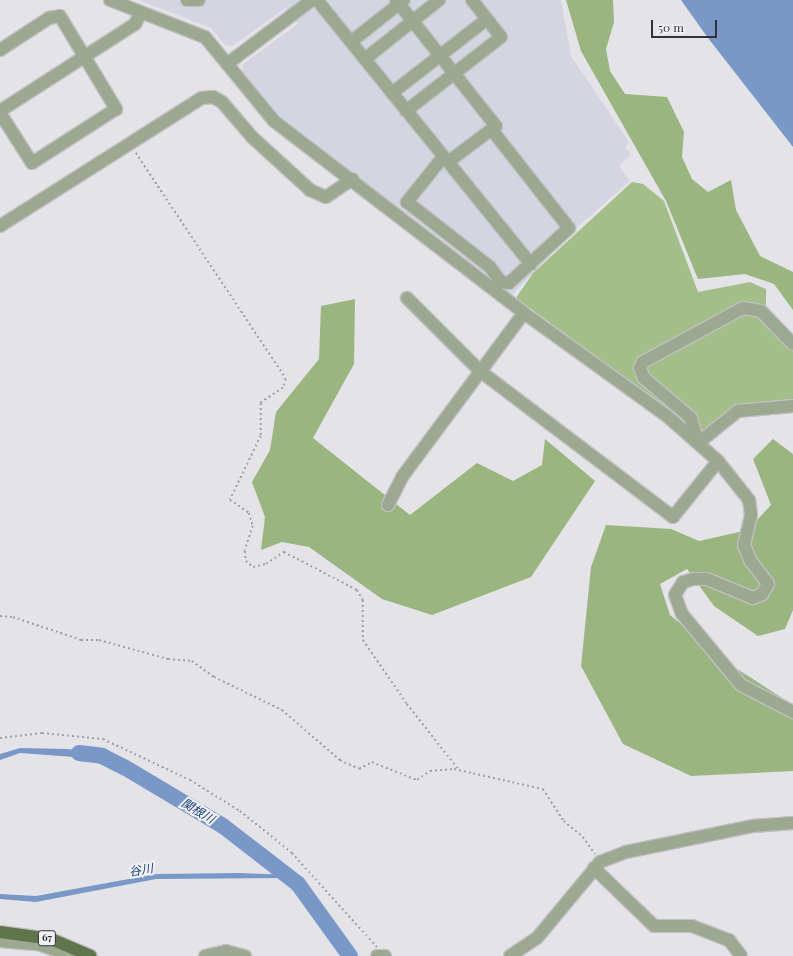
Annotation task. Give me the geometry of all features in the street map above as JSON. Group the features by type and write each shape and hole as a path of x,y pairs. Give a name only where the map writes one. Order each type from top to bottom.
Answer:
{"main road":[{"name":"67","path":"0,932 50,939 91,956"}],"street":[{"path":"110,0 205,37 274,121 353,179 524,313 698,442 718,460 749,500 751,515 744,545 750,560 768,584 762,594 753,598 707,579 693,579 683,582 675,595 682,614 741,685 793,712"},
{"path":"187,0 199,0"},
{"path":"227,64 312,0"},
{"path":"365,58 440,0"},
{"path":"406,111 501,37 472,0"},
{"path":"352,41 400,1 413,21 496,126 446,160 407,202 490,267 505,284 532,264 569,228 492,130"},
{"path":"325,2 352,41 406,111 532,264"},
{"path":"0,50 53,16 60,16 85,56 116,109 32,163 0,112 85,56 135,24 142,12"},
{"path":"392,93 487,19"},
{"path":"0,226 191,103 213,97 310,190 326,197 353,179"},
{"path":"407,298 480,371 674,517 718,460"},
{"path":"698,442 691,418 644,378 640,368 643,362 743,308 761,311 793,344"},
{"path":"388,505 402,477 524,313"},
{"path":"698,442 738,411 793,406"},
{"path":"510,956 537,938 597,865 626,852 745,827 793,823"},
{"path":"597,865 654,926 692,926 729,940 741,956"},
{"path":"0,941 38,944 73,956"},
{"path":"205,956 226,951 245,956"}],"path":[{"path":"129,143 286,379 283,388 261,403 261,436 230,500 249,513 252,526 246,561 254,567 284,552 357,590 363,600 363,640 406,704 460,771"},
{"path":"0,616 13,617 81,640 99,640 168,659 192,661 214,677 282,710 340,760 359,769 372,762 417,780 430,771 460,771 543,789 564,821 583,837 597,865"},
{"path":"0,738 42,733 103,739 190,780 240,811 292,853 382,955"}],"shaded area":[{"path":"139,0 561,0 571,56 629,142 625,147 631,154 619,166 630,181 575,229 511,296 276,113 242,72 243,64 298,24 286,8 232,46 225,45 211,28"}],"green space":[{"path":"566,0 613,0 614,22 606,49 610,71 625,94 667,97 684,132 682,157 692,179 708,192 731,180 736,210 760,256 793,272 793,310 774,284 745,274 698,279 666,201 581,51"},
{"path":"632,182 643,184 664,201 698,292 750,282 766,289 766,306 793,335 793,410 740,414 707,443 683,420 516,298 533,273"},
{"path":"355,299 354,364 313,438 410,515 477,463 513,481 542,465 545,439 595,481 531,577 432,615 382,599 309,547 282,542 261,550 265,517 252,482 270,450 276,412 319,359 321,306"},
{"path":"773,439 793,454 793,610 785,629 758,636 714,606 687,569 660,584 670,615 731,665 793,705 793,771 691,776 623,744 581,666 591,567 606,525 671,529 699,541 748,530 771,505 753,459"}],"water":[{"path":"681,0 793,0 793,147 708,38"},
{"path":"20,748 67,749 102,753 101,759 20,753 0,760 0,754"},
{"path":"240,873 290,875 285,878 156,879 36,902 0,899 0,894 36,896 156,874"}],"waterway":[{"name":"関根川","path":"79,753 102,756 124,767 223,826 298,884 350,956"}],"water label":[{"name":"谷川","path":"141,870"}]}
